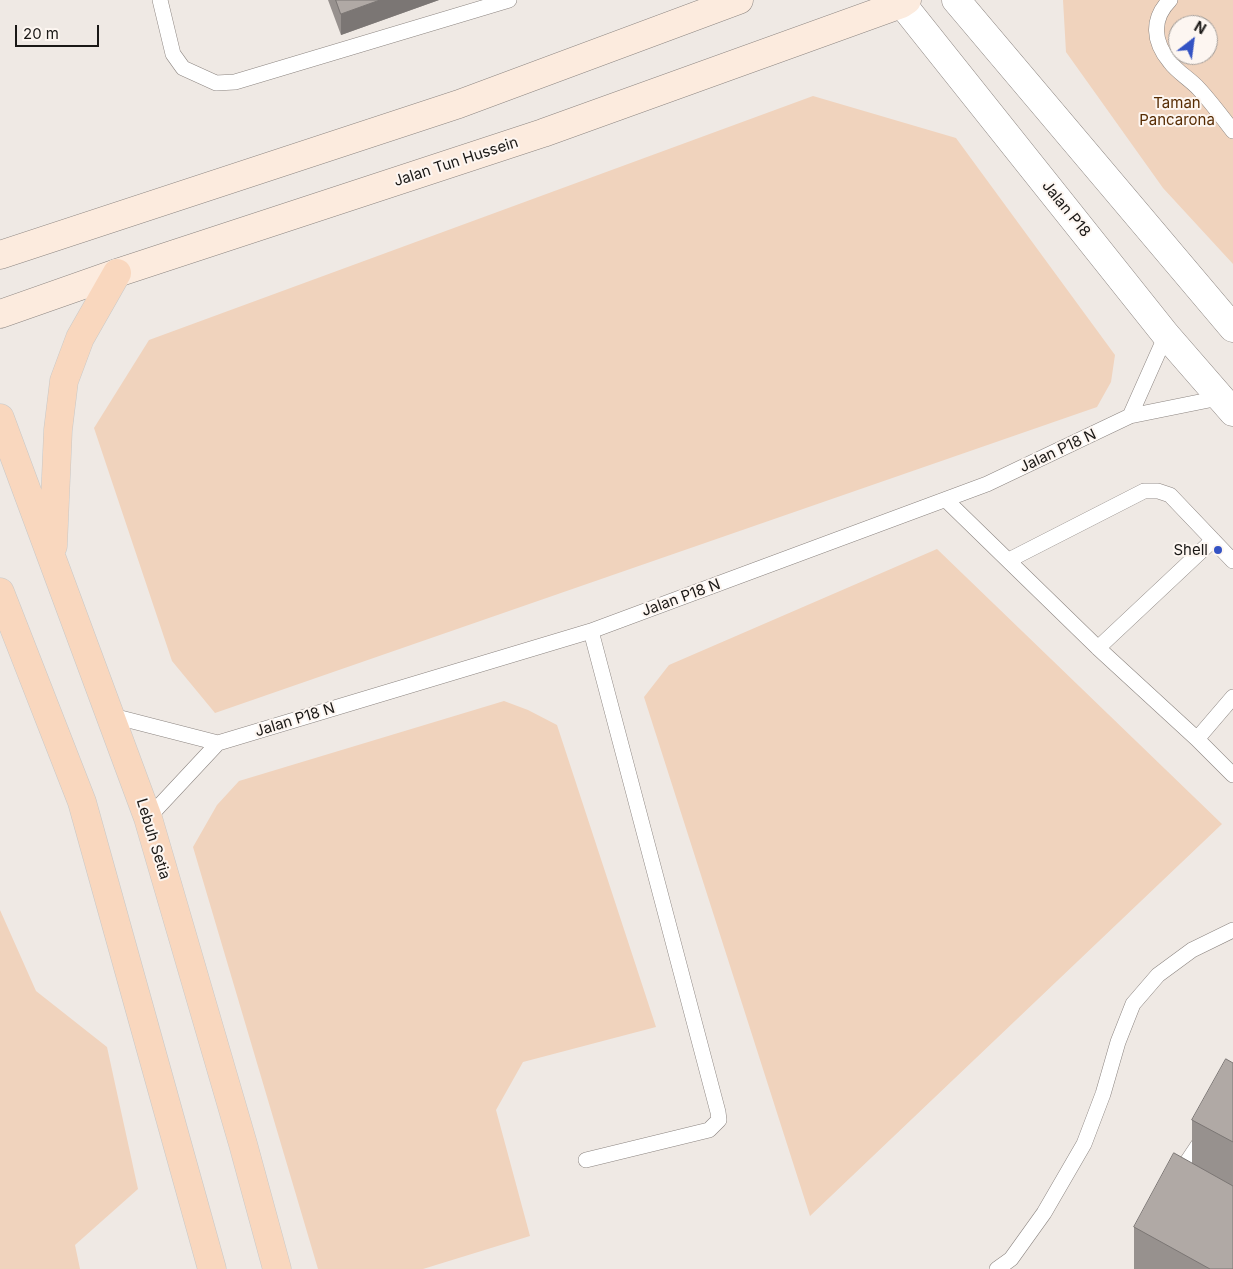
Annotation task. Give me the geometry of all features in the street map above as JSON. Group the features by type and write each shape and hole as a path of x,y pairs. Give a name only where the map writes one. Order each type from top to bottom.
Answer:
{"main road":[{"path":"0,255 459,104 739,0"},
{"name":"Jalan Tun Hussein","path":"0,314 543,133 903,1"},
{"path":"52,560 58,430 64,381 80,338 117,274"},
{"name":"Lebuh Setia","path":"0,418 148,818 243,1144 277,1269"},
{"path":"0,592 82,802 212,1269"}],"street":[{"path":"956,0 1230,319"},
{"name":"Jalan P18","path":"903,1 1166,334 1226,405"}],"lane":[{"path":"160,0 173,54 183,68 216,83 235,82 509,0"},
{"path":"1170,0 1156,20 1156,33 1161,49 1170,63 1199,89 1233,131"},
{"path":"1130,416 1166,334"},
{"name":"Jalan P18 N","path":"218,743 590,631 987,484 1130,416 1226,405"},
{"path":"1008,560 1144,491 1158,491 1170,495 1233,561"},
{"path":"946,500 1098,648 1197,739 1233,775"},
{"path":"1098,648 1213,540"},
{"path":"586,1160 708,1130 719,1120 590,631"},
{"path":"1197,739 1233,697"},
{"path":"110,715 218,743 148,818"},
{"path":"997,1269 1011,1259 1038,1221 1084,1144 1103,1094 1118,1042 1133,1004 1158,975 1192,950 1233,930"},
{"path":"1173,1182 1211,1126"}],"green space":[{"name":"Taman Pancarona","path":"1063,0 1233,0 1233,264 1163,188 1066,52"},
{"path":"813,96 956,138 1115,355 1111,382 1097,407 215,713 172,661 94,428 149,340"},
{"path":"937,549 1222,824 810,1216 644,697 669,665"},
{"path":"504,701 528,710 557,725 656,1027 523,1062 496,1110 530,1236 423,1269 318,1269 193,847 217,805 239,781"},
{"path":"0,910 36,991 107,1047 138,1189 75,1245 80,1269 0,1269"}],"building":[{"path":"336,0 380,0 341,14"},
{"path":"1226,1059 1233,1063 1233,1142 1192,1120"},
{"path":"1174,1153 1233,1186 1233,1269 1210,1269 1134,1227"}],"place":[{"name":"Shell","path":"1218,550"}]}
